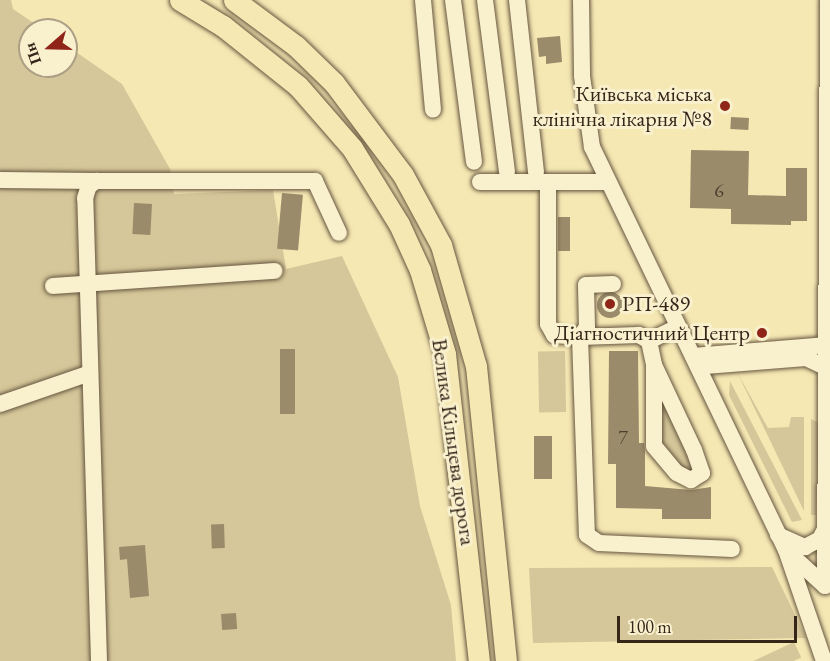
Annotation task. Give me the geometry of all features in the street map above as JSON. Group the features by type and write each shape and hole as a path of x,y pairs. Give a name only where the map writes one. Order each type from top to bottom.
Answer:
{"main road":[{"name":"Велика Кільцева дорога","path":"180,0 223,26 298,86 352,148 399,225 420,270 445,354 479,661"},
{"name":"Велика Кільцева дорога","path":"234,0 296,46 334,83 403,175 441,245 476,366 506,661"}],"street":[{"path":"423,0 433,110"},
{"path":"453,0 474,162"},
{"path":"485,0 507,172"},
{"path":"517,0 542,177 548,324 559,337 639,335 649,341 654,365 654,446 677,473 691,480 702,472 654,365"},
{"path":"580,0 582,76 592,147 786,550 811,612 824,656"},
{"path":"828,0 829,292 825,529 828,586"},
{"path":"480,182 542,177 607,182"},
{"path":"0,180 315,182 339,233"},
{"path":"96,181 85,198 99,661"},
{"path":"53,286 274,271"},
{"path":"613,284 586,285 587,327 580,337 587,535 598,543 732,549"},
{"path":"649,341 678,327"},
{"path":"696,361 828,345"},
{"path":"696,361 806,358 827,368"},
{"path":"0,404 90,373"},
{"path":"778,534 805,547 820,539 825,529"},
{"path":"786,550 828,586"},
{"path":"811,612 815,591 828,586"},
{"path":"811,612 830,624"},
{"path":"824,656 830,634"}],"shaded area":[{"path":"0,0 11,0 13,9 26,18 18,18 18,78 78,78 78,53 122,84 170,169 174,194 273,190 286,269 342,256 398,377 420,506 451,605 456,661 0,661"},
{"path":"538,351 565,351 566,412 539,412"},
{"path":"737,372 768,428 789,427 791,417 804,417 804,511"},
{"path":"655,380 697,468 686,473 657,440"},
{"path":"730,381 802,520 792,522 729,395"},
{"path":"811,419 819,423 816,515 811,515"},
{"path":"772,567 806,638 533,643 529,568"},
{"path":"794,642 801,657 793,661 753,661"}],"building":[{"path":"560,36 562,62 546,64 546,56 539,57 537,38"},
{"path":"731,117 749,118 748,130 730,129"},
{"path":"691,150 749,151 748,195 786,196 786,168 807,168 807,221 791,221 791,225 731,224 731,209 690,208"},
{"path":"282,193 303,195 298,251 277,249"},
{"path":"134,203 152,204 150,235 132,234"},
{"path":"558,217 570,217 570,251 558,251"},
{"name":"РП-489","path":"610,292 619,296 623,305 619,314 610,318 601,314 597,305 601,296"},
{"path":"280,349 295,349 295,414 280,414"},
{"path":"609,351 638,351 639,443 644,443 645,486 691,490 711,487 711,519 662,519 662,509 616,508 616,464 608,464"},
{"path":"534,436 552,436 552,479 534,479"},
{"path":"211,524 224,524 225,548 212,548"},
{"path":"145,545 149,596 130,598 127,559 120,560 119,547"},
{"path":"236,613 237,629 222,630 221,614"}],"place":[{"name":"Київська міська клінічна лікарня №8","path":"725,106"},
{"name":"РП-489","path":"610,304"},
{"name":"Діагностичний Центр","path":"762,333"}]}
